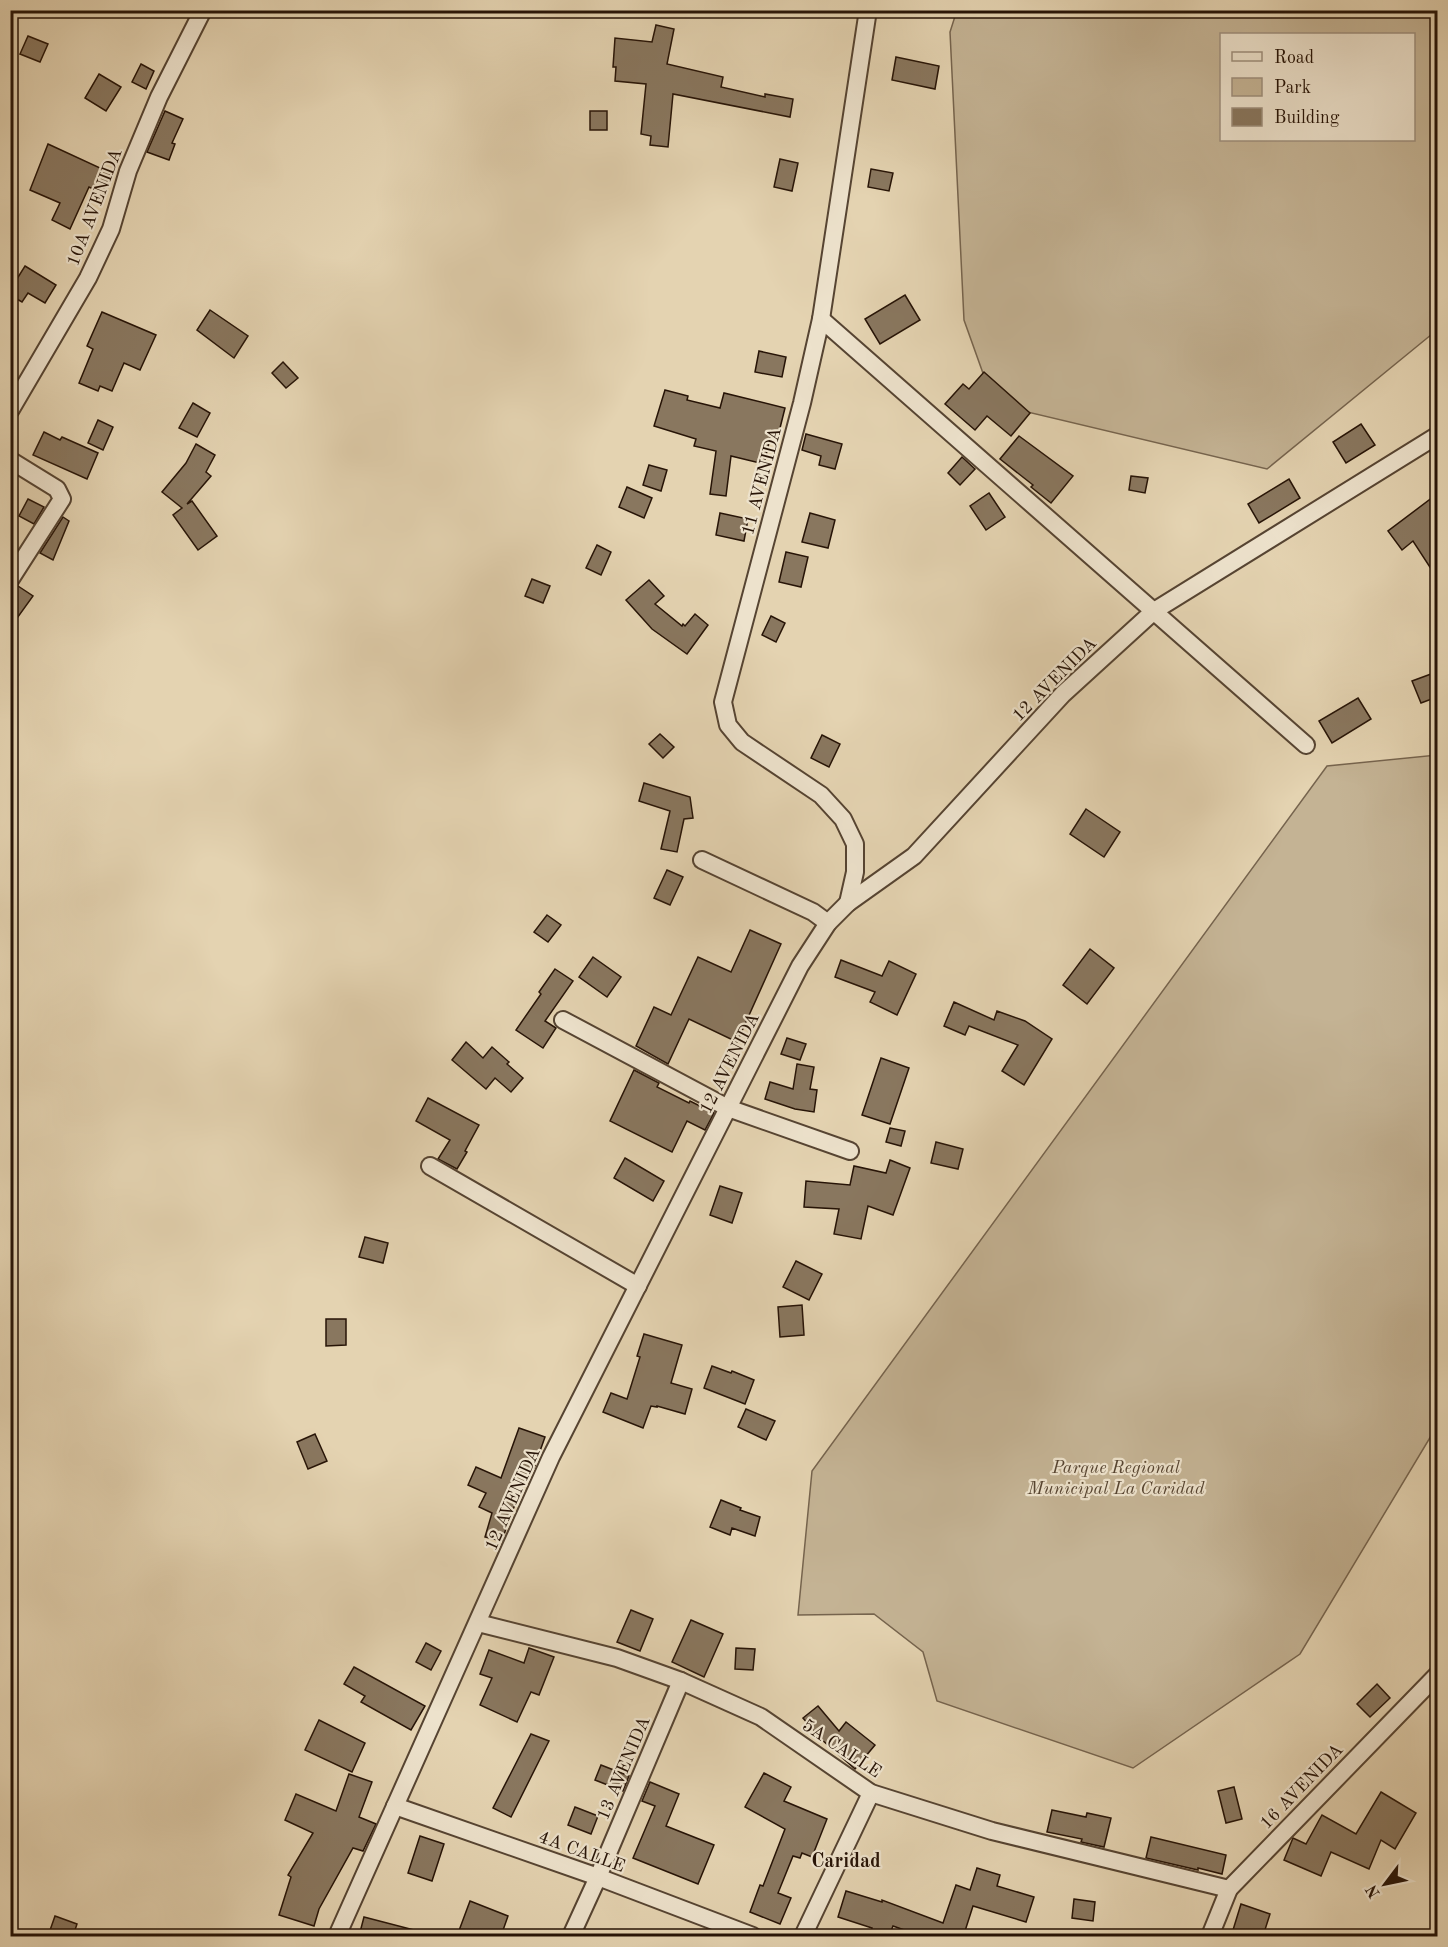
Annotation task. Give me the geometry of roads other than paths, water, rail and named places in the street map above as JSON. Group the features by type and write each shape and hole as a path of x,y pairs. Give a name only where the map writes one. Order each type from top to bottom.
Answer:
{"street":[{"name":"10A AVENIDA","path":"10,411 88,278 111,229 128,171 159,97 203,10"},
{"name":"11 AVENIDA","path":"848,903 855,872 855,844 843,819 820,795 742,742 728,725 723,702 802,402 821,319 868,10"},
{"path":"821,319 1306,745"},
{"name":"12 AVENIDA","path":"337,1936 551,1457 800,966 828,923 848,903 914,856 1063,694 1154,611 1437,435"},
{"path":"10,460 57,489 62,500 10,580"},
{"path":"702,860 813,912 828,923"},
{"path":"563,1020 728,1108 850,1151"},
{"path":"430,1166 638,1286"},
{"name":"5A CALLE","path":"478,1623 617,1658 681,1680 761,1717 871,1793 992,1831 1229,1889"},
{"name":"16 AVENIDA","path":"1210,1936 1229,1889 1437,1674"},
{"name":"13 AVENIDA","path":"570,1936 598,1877 681,1680"},
{"path":"803,1936 871,1793"},
{"name":"4A CALLE","path":"395,1806 598,1877 753,1936"}],"district":[{"name":"Caridad","path":"846,1860"}],"park label":[{"name":"Parque Regional Municipal La Caridad","path":"1116,1477"}]}
